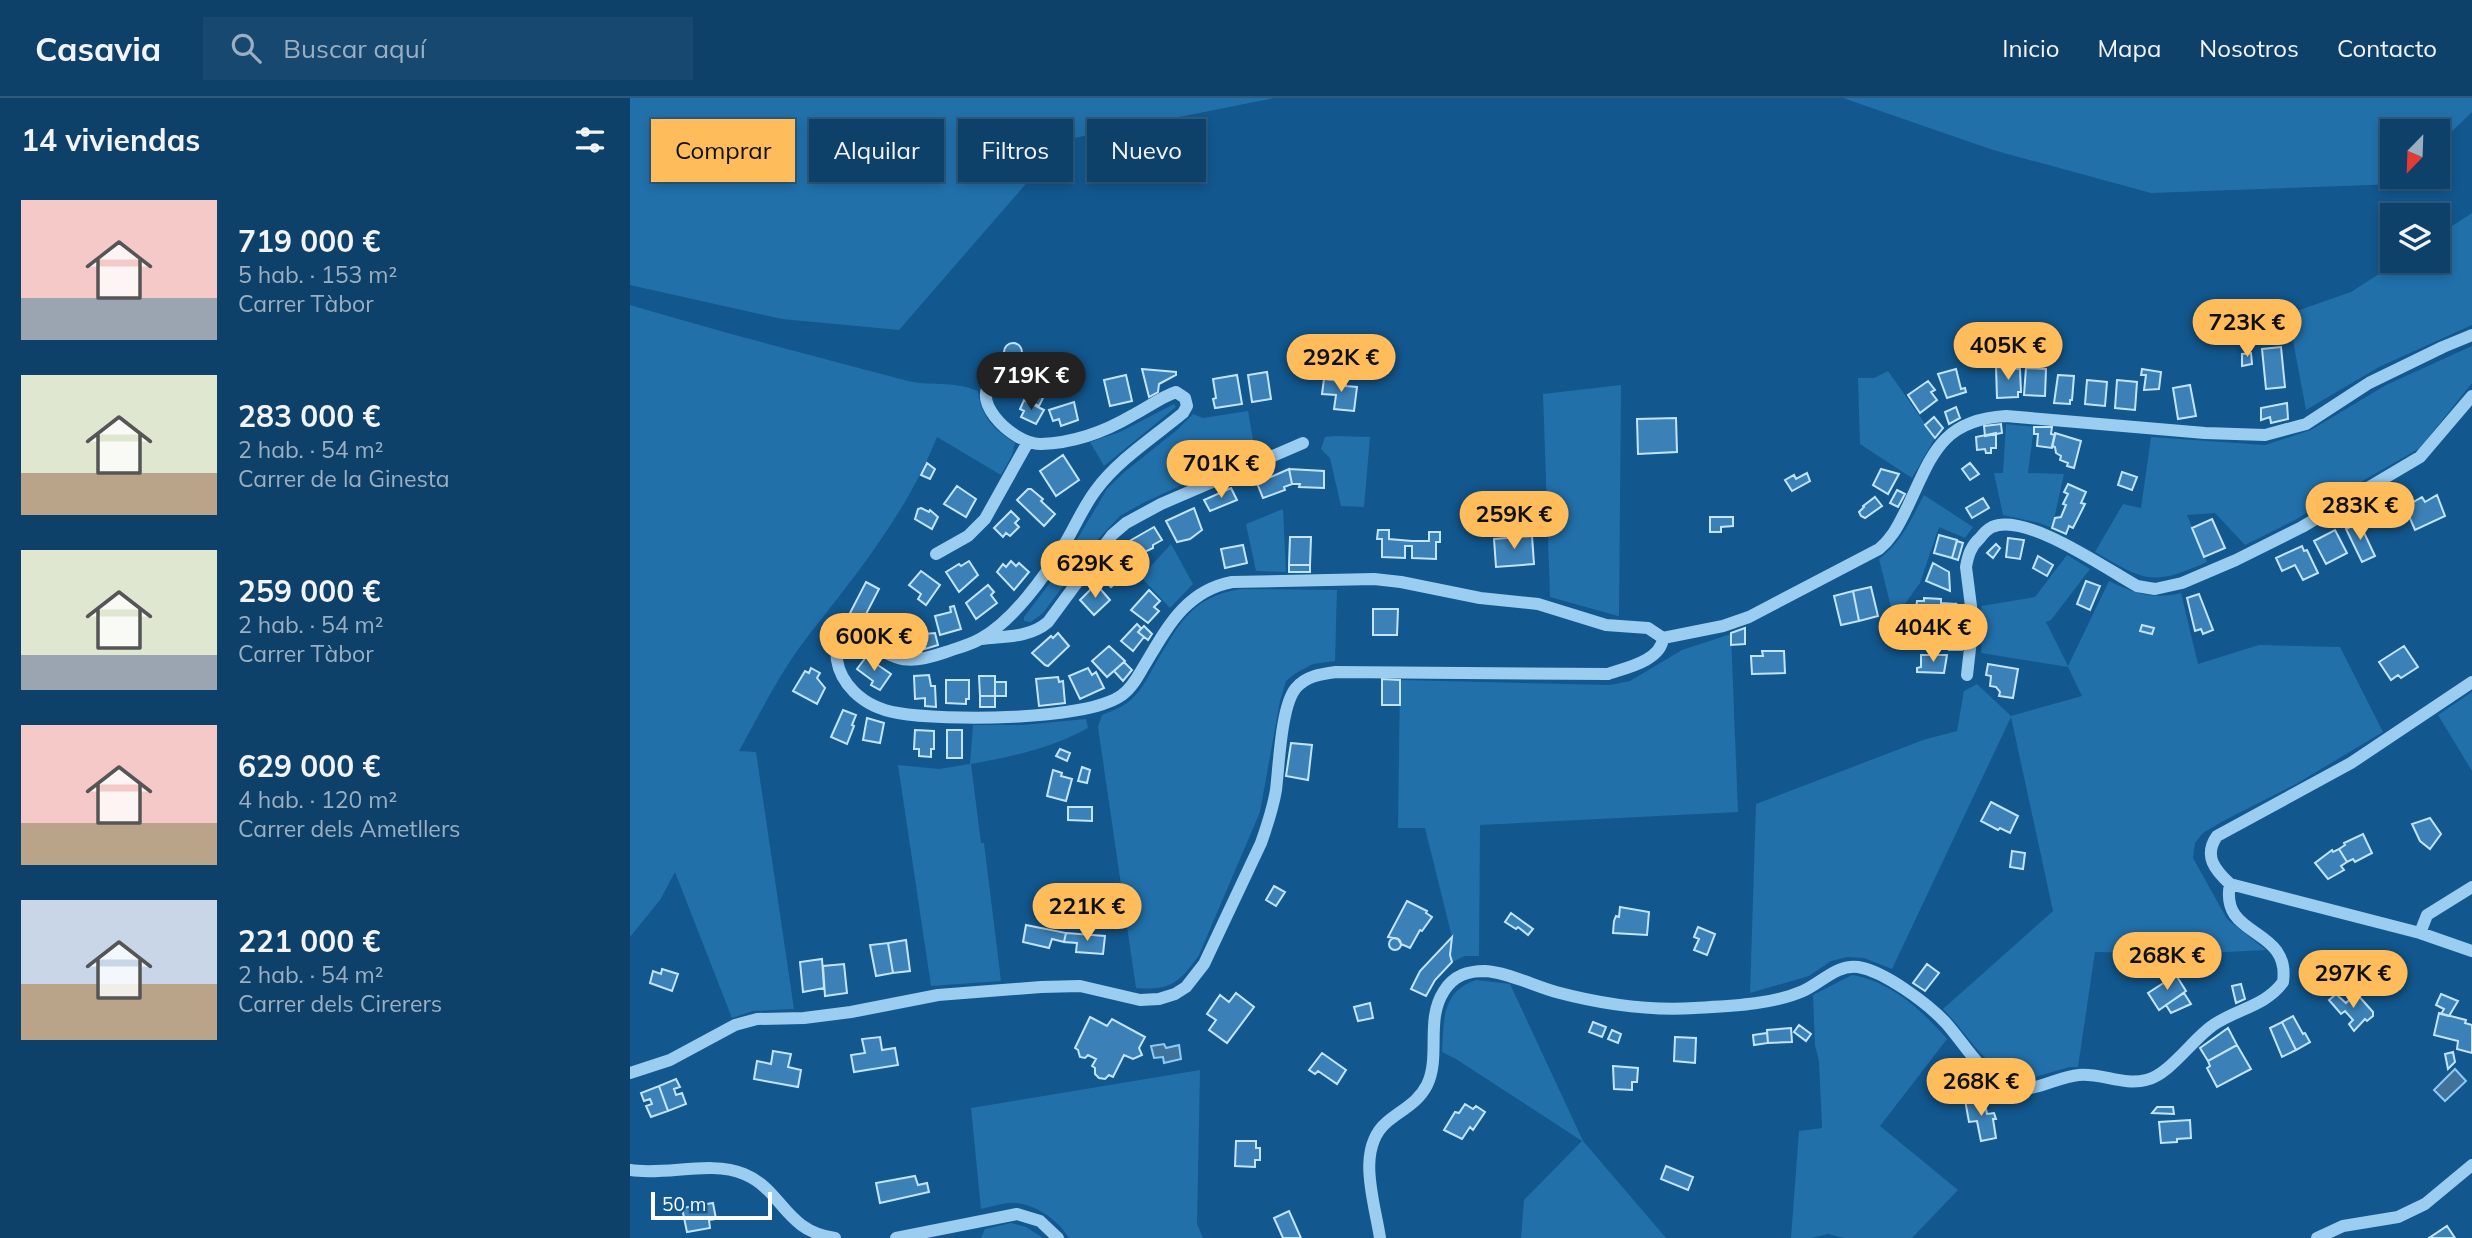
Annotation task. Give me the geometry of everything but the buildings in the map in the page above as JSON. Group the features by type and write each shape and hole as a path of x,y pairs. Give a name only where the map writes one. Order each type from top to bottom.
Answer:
{"street":[{"path":"1303,443 1136,517 1112,535 1041,628 1023,634 981,639 913,661 893,657 861,637 853,636 841,640 836,646 835,661 842,676 859,697 878,708 898,713 1001,716 1080,711 1110,702 1129,688 1161,635 1184,606 1198,594 1223,583 1244,581 1374,579 1401,582 1479,598 1538,604 1606,625 1648,628 1662,638 1723,626 1749,617 1878,549 1893,535 1946,438 1967,423 2006,416 2205,433 2265,435 2306,424 2369,383 2472,335"},
{"path":"981,639 1018,607 1034,587 1102,482 1187,407 1181,394 1176,392 1128,418 1087,435 1037,444 1028,442 994,418 986,402 988,391 1000,378 1026,374 1060,376"},
{"path":"1967,675 1973,622 1968,558 1976,541 1993,527 2021,527 2043,533 2137,586 2155,589 2171,587 2284,538 2420,457 2472,396"},
{"path":"936,554 968,536 985,519 1028,442"},
{"path":"630,1073 670,1060 735,1026 757,1019 804,1018 938,995 1041,986 1080,986 1140,1000 1159,999 1175,994 1186,987 1204,964 1261,843 1269,822 1275,792 1287,705 1296,688 1312,676 1336,672 1608,674 1636,665 1660,649 1662,638"},
{"path":"2472,682 2351,763 2217,836 2210,849 2211,862 2230,884 2420,933 2472,951"},
{"path":"1380,1238 1370,1167 1371,1145 1385,1124 1419,1098 1428,1082 1433,1065 1434,1013 1444,990 1463,972 1488,971 1595,1001 1677,1009 1757,1002 1784,996 1804,990 1839,970 1857,967 1895,984 1917,999 1944,1021 1990,1076 2006,1086 2020,1090 2081,1074 2131,1081 2147,1080 2162,1072 2210,1027 2267,999 2283,982 2283,961 2277,952 2230,910 2230,884"},
{"path":"2420,933 2427,915 2472,887"},
{"path":"2317,1238 2343,1226 2398,1217 2425,1204 2472,1165"},
{"path":"630,1170 740,1172 757,1181 808,1231 835,1238"},
{"path":"896,1238 1017,1214 1040,1221 1058,1238"}],"shaded area":[{"path":"630,98 1274,98 1169,119 1087,119 1087,135 1073,138 1073,119 958,119 958,182 1028,182 899,330 782,319 630,285"},
{"path":"1843,98 2472,98 2472,112 2450,133 2450,119 2380,119 2380,185 2151,193 1993,150"},
{"path":"2472,213 2472,325 2379,367 2306,410 2288,314 2351,292 2380,273 2450,273 2450,227"},
{"path":"630,305 904,380 959,386 978,391 985,415 1001,433 1015,443 1001,475 937,437 912,490 882,538 801,645 739,751 756,752 794,1009 753,1011 732,1018 675,872 660,900 630,937"},
{"path":"2472,346 2472,383 2420,448 2293,521 2245,545 2215,513 2187,515 2207,562 2174,575 2139,575 2095,552 2123,504 2141,508 2151,437 2265,445 2311,430 2386,385"},
{"path":"1888,371 1935,438 1912,478 1860,444 1858,378 1874,378"},
{"path":"1621,385 1618,616 1550,597 1543,394"},
{"path":"1174,404 1176,407 1104,466 1090,442 1120,432"},
{"path":"1248,411 1255,451 1120,516 1099,538 1043,613 1031,622 1024,621 1024,617 1056,575 1107,489 1122,474 1193,414 1203,418"},
{"path":"2006,424 2034,427 2028,473 2064,474 2052,528 2003,515 1994,473 2003,473"},
{"path":"1325,437 1370,437 1364,507 1341,506 1330,458 1321,449"},
{"path":"1924,495 1973,527 1965,538 1939,527 1920,583 1894,619 1879,559 1900,538"},
{"path":"1283,509 1286,572 1256,571 1246,524"},
{"path":"1171,544 1193,584 1170,608 1141,577"},
{"path":"2067,555 2090,569 2051,620 2046,622 2068,666 2109,581 2144,594 2161,596 2181,593 2198,664 2259,645 2340,647 2383,732 2296,784 2225,820 2203,833 2195,843 2193,858 2227,919 2266,950 2187,954 2095,952 2078,1067 2020,1081 2008,1076 1987,1060 1943,1009 2053,911 2011,717 1892,969 1864,958 1847,957 1831,961 1809,976 1750,993 1756,804 1923,740 1957,731 1964,691 1977,684 2011,716 2082,696 2068,667 1981,653 1981,606 2035,597"},
{"path":"1242,589 1337,590 1335,661 1313,664 1286,681 1260,812 1199,955 1174,983 1158,988 1136,988 1098,727 1102,715 1124,705 1139,691 1187,615 1210,598"},
{"path":"1731,634 1738,812 1480,825 1479,956 1465,956 1452,962 1452,937 1425,828 1398,828 1400,680 1610,685 1630,681 1682,650"},
{"path":"2472,692 2472,771 2438,715"},
{"path":"1086,719 1088,728 1060,741 1016,755 971,764 1001,981 931,986 898,765 939,769 970,764 973,725 1023,725"},
{"path":"1852,975 1880,984 1905,999 1947,1039 1880,1126 1958,1190 1912,1238 1844,1238 1828,1234 1811,1238 1791,1238 1799,1131 1822,1128 1813,995"},
{"path":"1476,980 1510,984 1583,1141 1666,1238 1521,1238 1524,1200 1582,1141 1442,1052 1444,1019 1450,1000 1465,985"},
{"path":"1164,1044 1166,1048 1179,1045 1181,1059 1164,1063 1163,1057 1154,1058 1151,1046"},
{"path":"2455,1069 2466,1081 2445,1101 2434,1090"},
{"path":"1200,1070 1197,1224 1203,1238 1069,1238 1051,1218 1026,1205 1009,1203 981,1209 971,1108"},
{"path":"1011,1223 1026,1227 1043,1238 981,1238 985,1229"}]}
